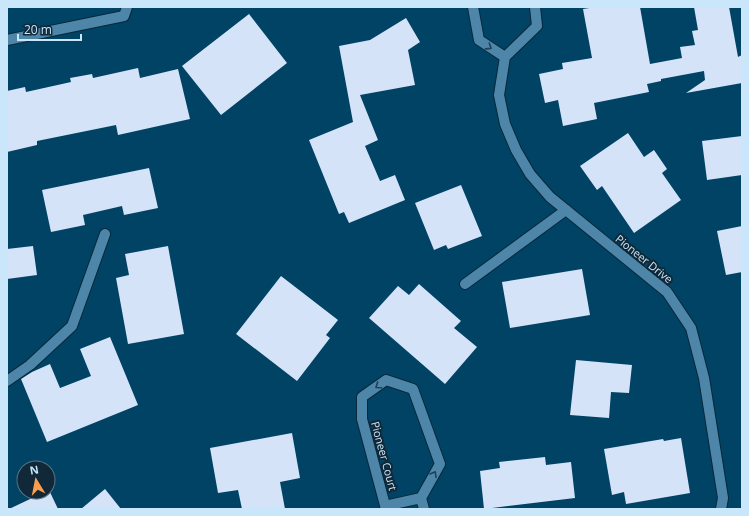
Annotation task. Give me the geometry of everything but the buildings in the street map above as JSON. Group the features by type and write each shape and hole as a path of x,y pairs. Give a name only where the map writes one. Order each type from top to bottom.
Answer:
{"street":[{"path":"7,40 124,16 127,7"},
{"path":"473,7 479,40 505,57 538,26 535,7"},
{"name":"Pioneer Drive","path":"505,57 499,95 505,124 516,150 530,174 550,198 667,292 691,328 704,378 723,498 722,509"},
{"path":"465,284 566,210"},
{"path":"7,381 30,365 72,326 105,234"},
{"name":"Pioneer Court","path":"386,380 413,389 440,464 421,498 386,507 362,419 362,397 386,380"},
{"path":"421,498 424,509"}]}
